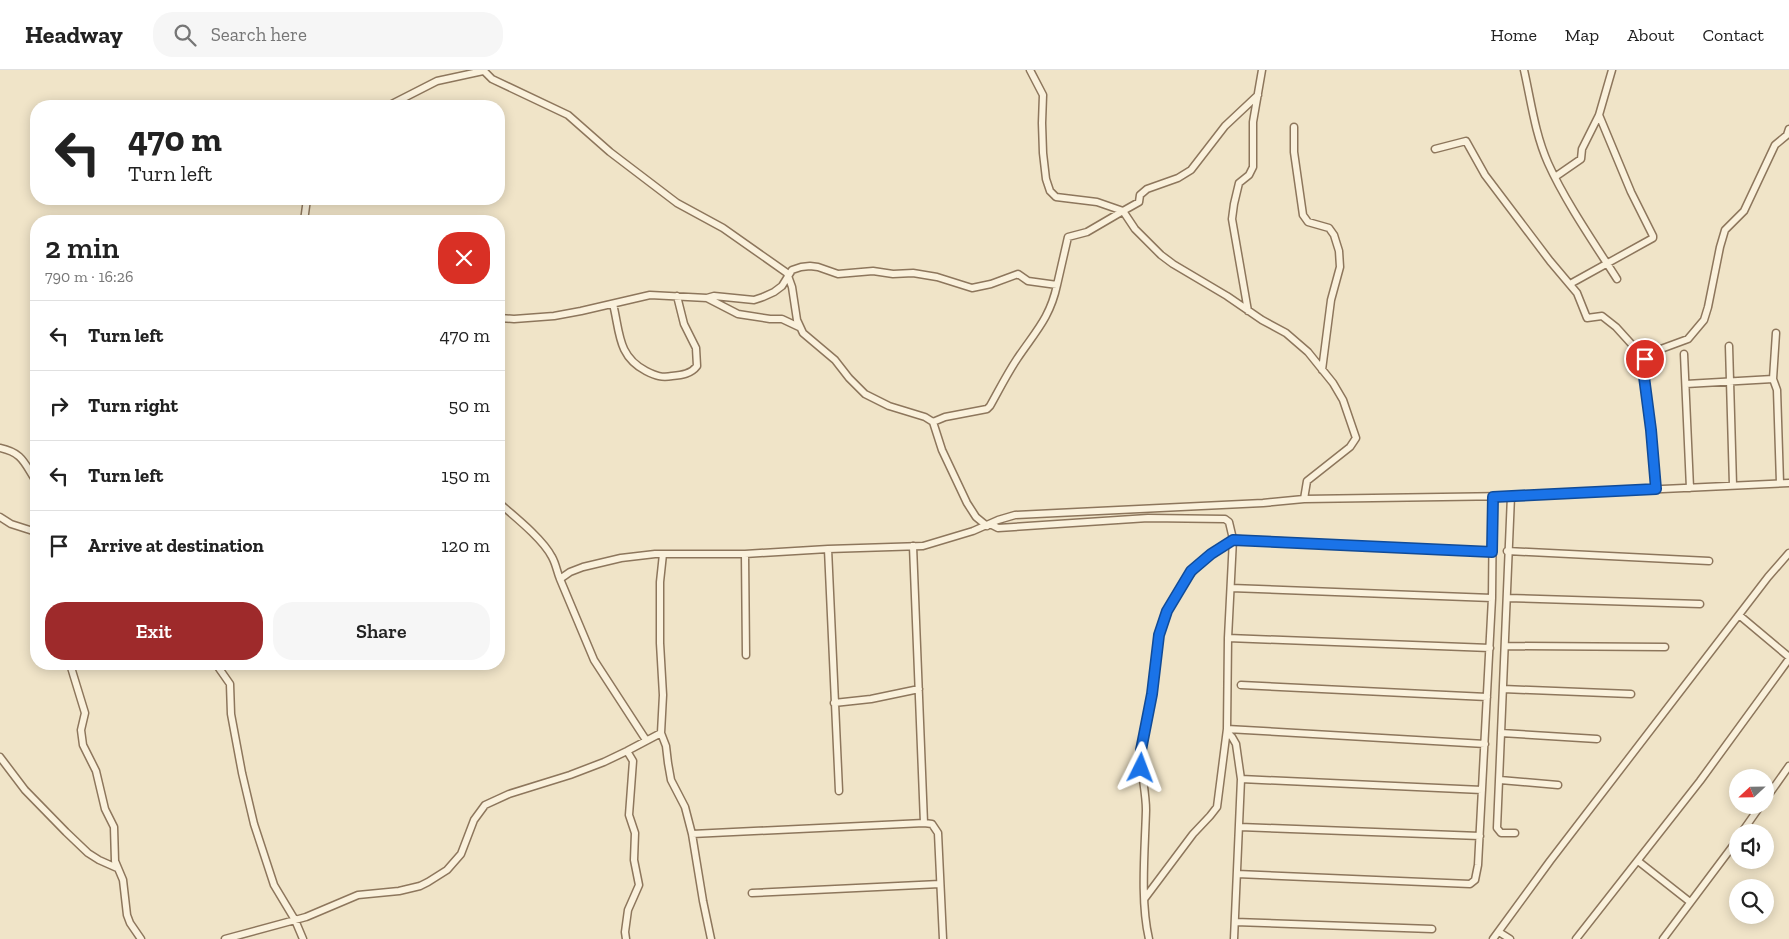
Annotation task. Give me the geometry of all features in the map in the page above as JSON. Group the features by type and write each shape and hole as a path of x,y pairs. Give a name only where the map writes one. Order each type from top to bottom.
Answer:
{"street":[{"path":"1030,70 1044,95 1042,148 1046,179 1050,191 1056,197 1097,202 1123,211 1135,229 1161,255 1286,333 1308,352 1333,383 1343,400 1356,438 1350,447 1307,481 1304,499"},
{"path":"1248,311 1232,219 1239,183 1249,175 1253,167 1253,122 1262,70"},
{"path":"1524,70 1542,146 1555,177 1617,279"},
{"path":"1555,177 1581,159 1582,149 1598,115 1612,70"},
{"path":"400,100 437,81 483,71 492,79 568,115 610,152 677,204 723,228 784,270 788,275 799,327 803,333 835,360 865,394 889,406 925,416 933,422 942,450 967,503 976,517 989,525 998,528 1148,518 1226,519 1230,522 1233,540 1228,638 1227,730 1217,806 1193,834 1145,898"},
{"path":"933,422 986,409 990,406 1003,379 1049,313 1054,299 1068,236 1087,232 1139,202 1140,195 1147,189 1178,178 1192,170 1225,126 1258,95"},
{"path":"1570,284 1654,236 1624,175 1598,115"},
{"path":"1294,127 1294,152 1302,215 1308,222 1329,228 1334,235 1339,251 1340,267 1331,300 1322,370"},
{"path":"1656,489 1643,369 1645,359 1650,353 1688,339 1704,320 1720,247 1726,230 1744,210 1775,145 1787,135 1789,129"},
{"path":"1435,149 1466,141 1485,175 1550,261 1577,293 1587,318 1602,316 1616,327 1645,359"},
{"path":"505,318 554,316 582,312 650,295 707,298 714,296 754,300 774,292 782,286 794,269 810,266 838,274 873,271 893,274 913,273 937,277 972,288 991,284 1018,274 1028,281 1057,285"},
{"path":"613,304 622,346 631,361 656,376 664,378 685,374 693,371 697,366 696,348 684,324 677,296"},
{"path":"707,298 738,314 782,319 799,327"},
{"path":"1776,333 1773,379 1777,390 1780,483"},
{"path":"1729,346 1733,485"},
{"path":"1684,354 1690,488"},
{"path":"1686,384 1773,379"},
{"path":"0,448 10,450 21,457 30,471"},
{"path":"560,580 570,572 583,567 595,566 621,558 663,554 745,554 923,546 940,542 1015,515 1254,504 1304,499 1493,497 1789,483"},
{"path":"1511,496 1507,551 1507,598 1497,830 1501,833 1515,833"},
{"path":"1237,874 1470,884 1475,880 1480,836 1490,648 1493,497"},
{"path":"505,509 537,539 553,558 560,580 594,660 646,740"},
{"path":"0,517 11,524 30,530"},
{"path":"1149,939 1145,898 1146,806 1141,768 1141,750 1152,694 1159,635 1167,611 1191,571 1211,554 1233,540 1492,552"},
{"path":"913,546 924,823"},
{"path":"828,549 839,791"},
{"path":"1507,551 1709,561"},
{"path":"1493,939 1550,861 1768,577 1789,553"},
{"path":"663,554 660,582 660,643 663,695 661,733 666,746 671,780 685,807 692,834 702,900 711,939"},
{"path":"745,554 746,656"},
{"path":"1231,588 1492,598"},
{"path":"1507,598 1700,604"},
{"path":"1576,939 1706,774 1789,658 1739,615"},
{"path":"1228,638 1490,648"},
{"path":"1505,646 1665,647"},
{"path":"72,670 84,713 81,730 84,750 96,771 105,809 114,827 114,852 117,868 124,887 127,915 141,939"},
{"path":"220,670 230,684 231,714 254,824 274,885 304,939"},
{"path":"1241,685 1487,697"},
{"path":"834,704 871,699 919,689"},
{"path":"1503,689 1631,694"},
{"path":"1227,730 1485,744"},
{"path":"1227,730 1236,744 1241,779 1234,939"},
{"path":"225,939 306,917 358,895 420,886 447,870 461,854 474,820 485,805 509,794 570,775 627,751 661,733"},
{"path":"1501,733 1597,738"},
{"path":"626,939 628,910 638,885 634,860 635,836 629,814 633,761 627,751"},
{"path":"0,757 25,790 88,853 117,868"},
{"path":"1774,787 1789,766"},
{"path":"1241,779 1482,790"},
{"path":"1500,780 1558,785"},
{"path":"692,834 924,823 935,826 938,832 943,939"},
{"path":"1240,827 1480,836"},
{"path":"1662,939 1729,850"},
{"path":"1638,860 1690,902"},
{"path":"752,893 940,884"},
{"path":"1235,922 1432,929"},
{"path":"1499,932 1510,939"}],"route":[{"path":"1141,768 1141,750 1152,694 1159,635 1167,611 1191,571 1211,554 1233,540 1492,552 1493,497 1656,489 1643,369 1645,359"}]}
